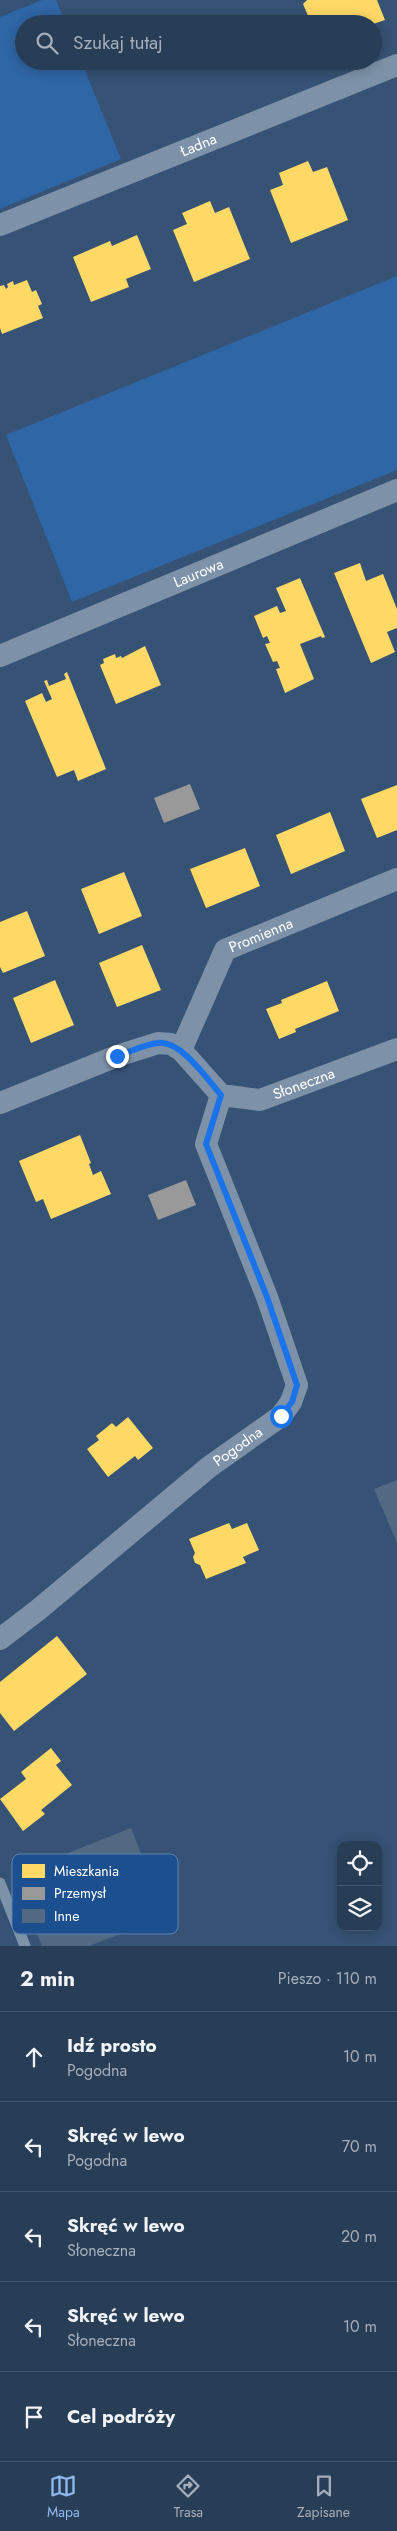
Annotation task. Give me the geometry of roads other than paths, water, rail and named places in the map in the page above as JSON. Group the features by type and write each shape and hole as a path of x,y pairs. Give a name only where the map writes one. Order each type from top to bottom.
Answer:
{"street":[{"name":"Ładna","path":"0,225 397,65"},
{"name":"Laurowa","path":"0,656 397,490"},
{"name":"Promienna","path":"181,1050 225,950 397,879"},
{"path":"0,1102 117,1056 158,1043 172,1044 181,1050 221,1095"},
{"name":"Słoneczna","path":"221,1095 260,1100 397,1049"},
{"name":"Pogodna","path":"0,1639 38,1610 209,1467 281,1416 292,1402 297,1385 267,1297 206,1144 221,1095"}],"lane":[{"path":"0,1883 12,1913"},
{"path":"20,1934 25,1946"}]}
